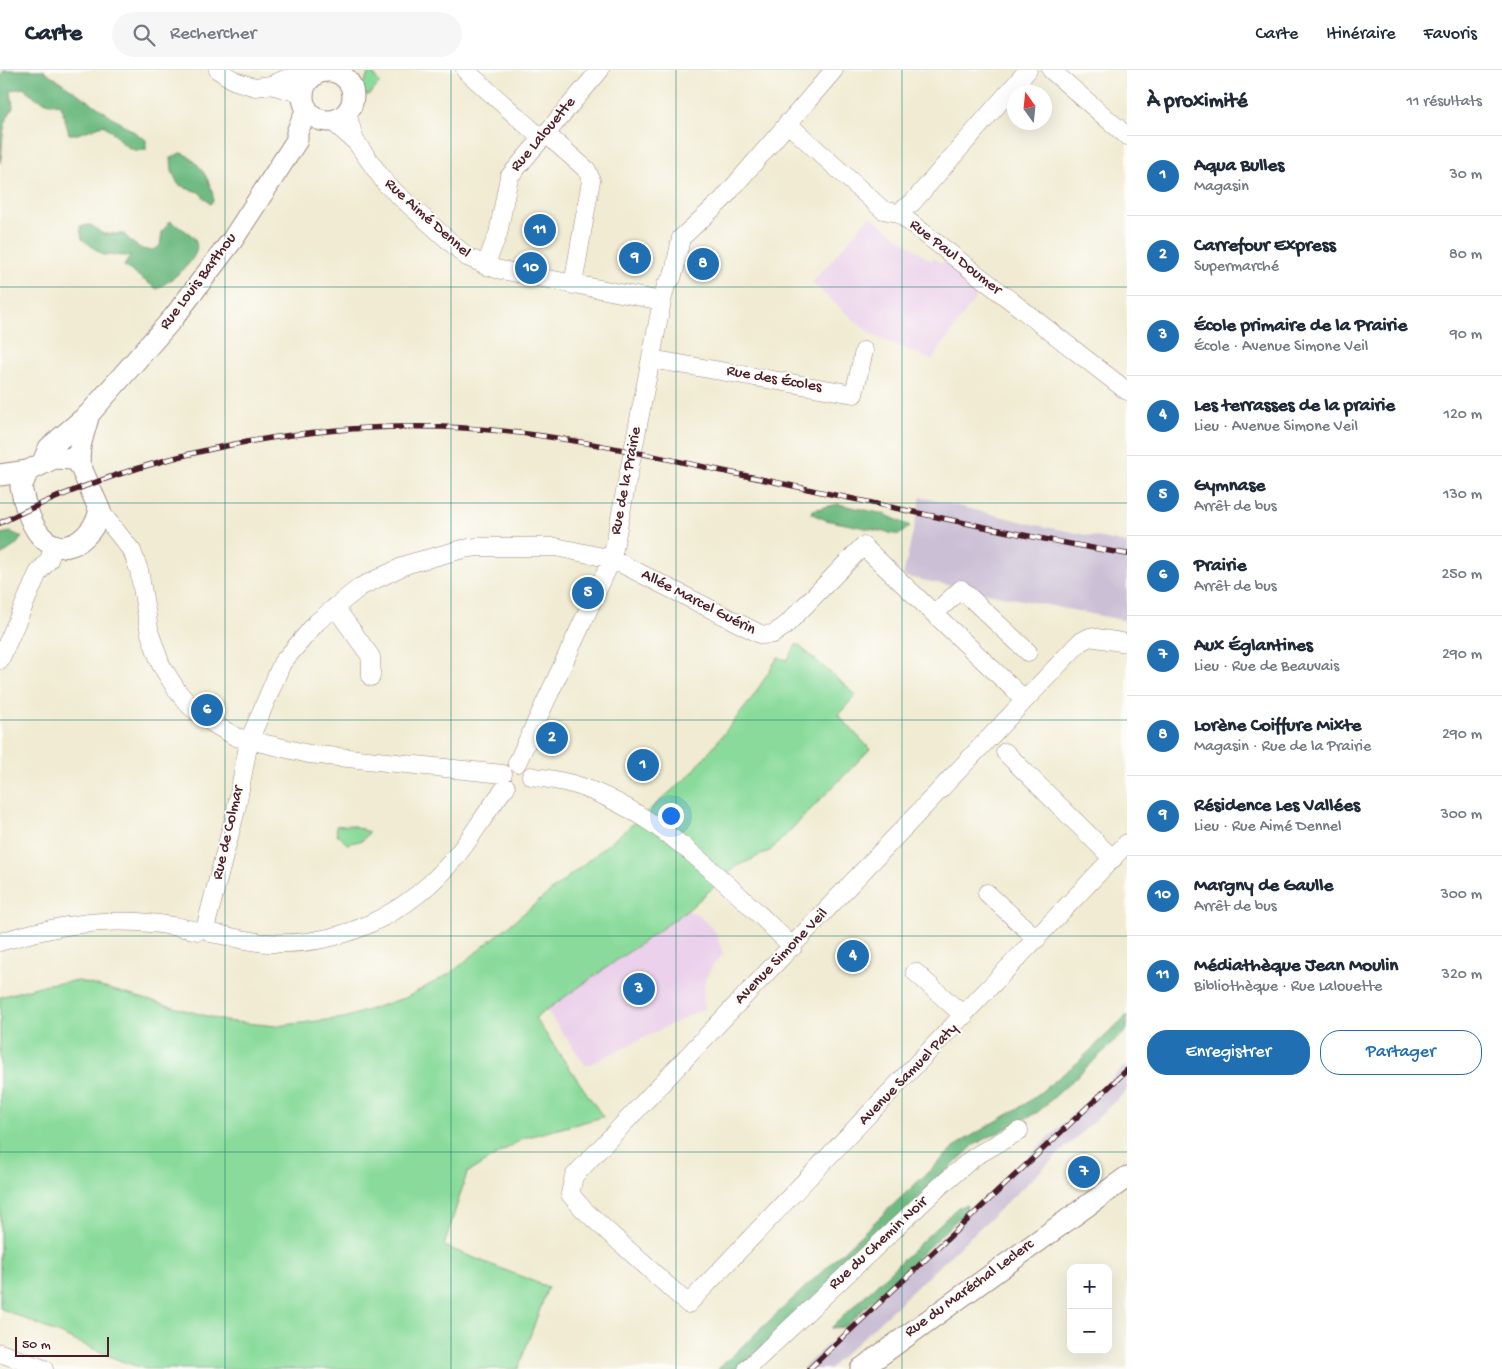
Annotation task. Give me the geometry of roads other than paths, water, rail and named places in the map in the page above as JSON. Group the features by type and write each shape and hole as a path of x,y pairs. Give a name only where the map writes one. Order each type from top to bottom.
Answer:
{"main road":[{"path":"339,73 354,97 322,111 308,82 339,73"},
{"name":"Rue Louis Barthou","path":"90,414 174,317 209,273 297,140 297,132 322,111"},
{"path":"90,414 83,434 79,462 100,511 92,531 83,540 69,546 54,545 45,540 37,531 21,487 49,448 90,414"},
{"path":"0,475 64,458 79,462"},
{"path":"0,488 22,493"},
{"name":"Rue du Maréchal Leclerc","path":"862,1369 1127,1177"}],"street":[{"path":"218,70 235,81 248,85 271,85 285,78 339,73"},
{"path":"465,70 587,170 591,180 573,285"},
{"name":"Rue Lalouette","path":"486,266 498,234 509,177 600,70"},
{"name":"Rue de la Prairie","path":"517,763 612,559 662,301 666,285 672,278 681,238 722,200 834,70"},
{"path":"898,213 912,203 1028,70"},
{"path":"1051,70 1127,136"},
{"path":"271,85 322,111"},
{"name":"Rue Aimé Dennel","path":"322,111 356,142 386,184 467,256 486,266 573,285 662,301"},
{"name":"Rue Paul Doumer","path":"787,123 848,176 883,210 898,213 1127,391"},
{"name":"Rue des Écoles","path":"651,359 854,394 864,351"},
{"path":"0,942 46,928 101,921 154,923 205,930 268,943 304,941 337,936 384,919 433,881 458,854 505,781 506,768 517,763 524,765 531,776 529,785 522,790 514,791 505,781 309,754 236,737 212,723 191,708 178,692 161,665 150,634 139,570 132,551 100,511"},
{"path":"37,531 38,573"},
{"path":"92,531 121,537"},
{"path":"0,660 38,573 49,560 54,545"},
{"name":"Allée Marcel Guérin","path":"612,559 762,635 773,634 785,626 863,546 1025,700"},
{"name":"Rue de Colmar","path":"205,930 236,810 249,741 282,663 317,622 360,587 408,564 464,549 477,547 556,547 612,559"},
{"path":"934,614 961,589 1028,652"},
{"path":"335,607 371,657 371,677"},
{"name":"Avenue Simone Veil","path":"688,1304 584,1210 570,1194 574,1176 1080,642 1090,637 1127,642"},
{"path":"1005,752 1113,859"},
{"path":"531,776 579,786 644,819 689,850 793,947"},
{"name":"Avenue Samuel Paty","path":"688,1304 1127,843"},
{"path":"987,893 1037,939"},
{"path":"915,972 964,1016"},
{"name":"Rue du Chemin Noir","path":"747,1369 939,1187 974,1157 1019,1131"},
{"path":"0,1353 44,1369"}],"railway":[{"path":"0,523 52,499 106,479 160,462 216,448 272,438 329,431 386,427 443,427 513,432 616,448 973,525 1127,554"},
{"path":"809,1369 1127,1070"}],"place":[{"name":"Médiathèque Jean Moulin","path":"540,230"},
{"name":"Résidence Les Vallées","path":"635,258"},
{"name":"Lorène Coiffure Mixte","path":"703,264"},
{"name":"Margny de Gaulle","path":"531,268"},
{"name":"Gymnase","path":"588,593"},
{"name":"Prairie","path":"207,710"},
{"name":"Carrefour Express","path":"552,738"},
{"name":"Aqua Bulles","path":"643,765"},
{"name":"Les terrasses de la prairie","path":"853,956"},
{"name":"École primaire de la Prairie","path":"639,989"},
{"name":"Aux Églantines","path":"1084,1172"}]}
